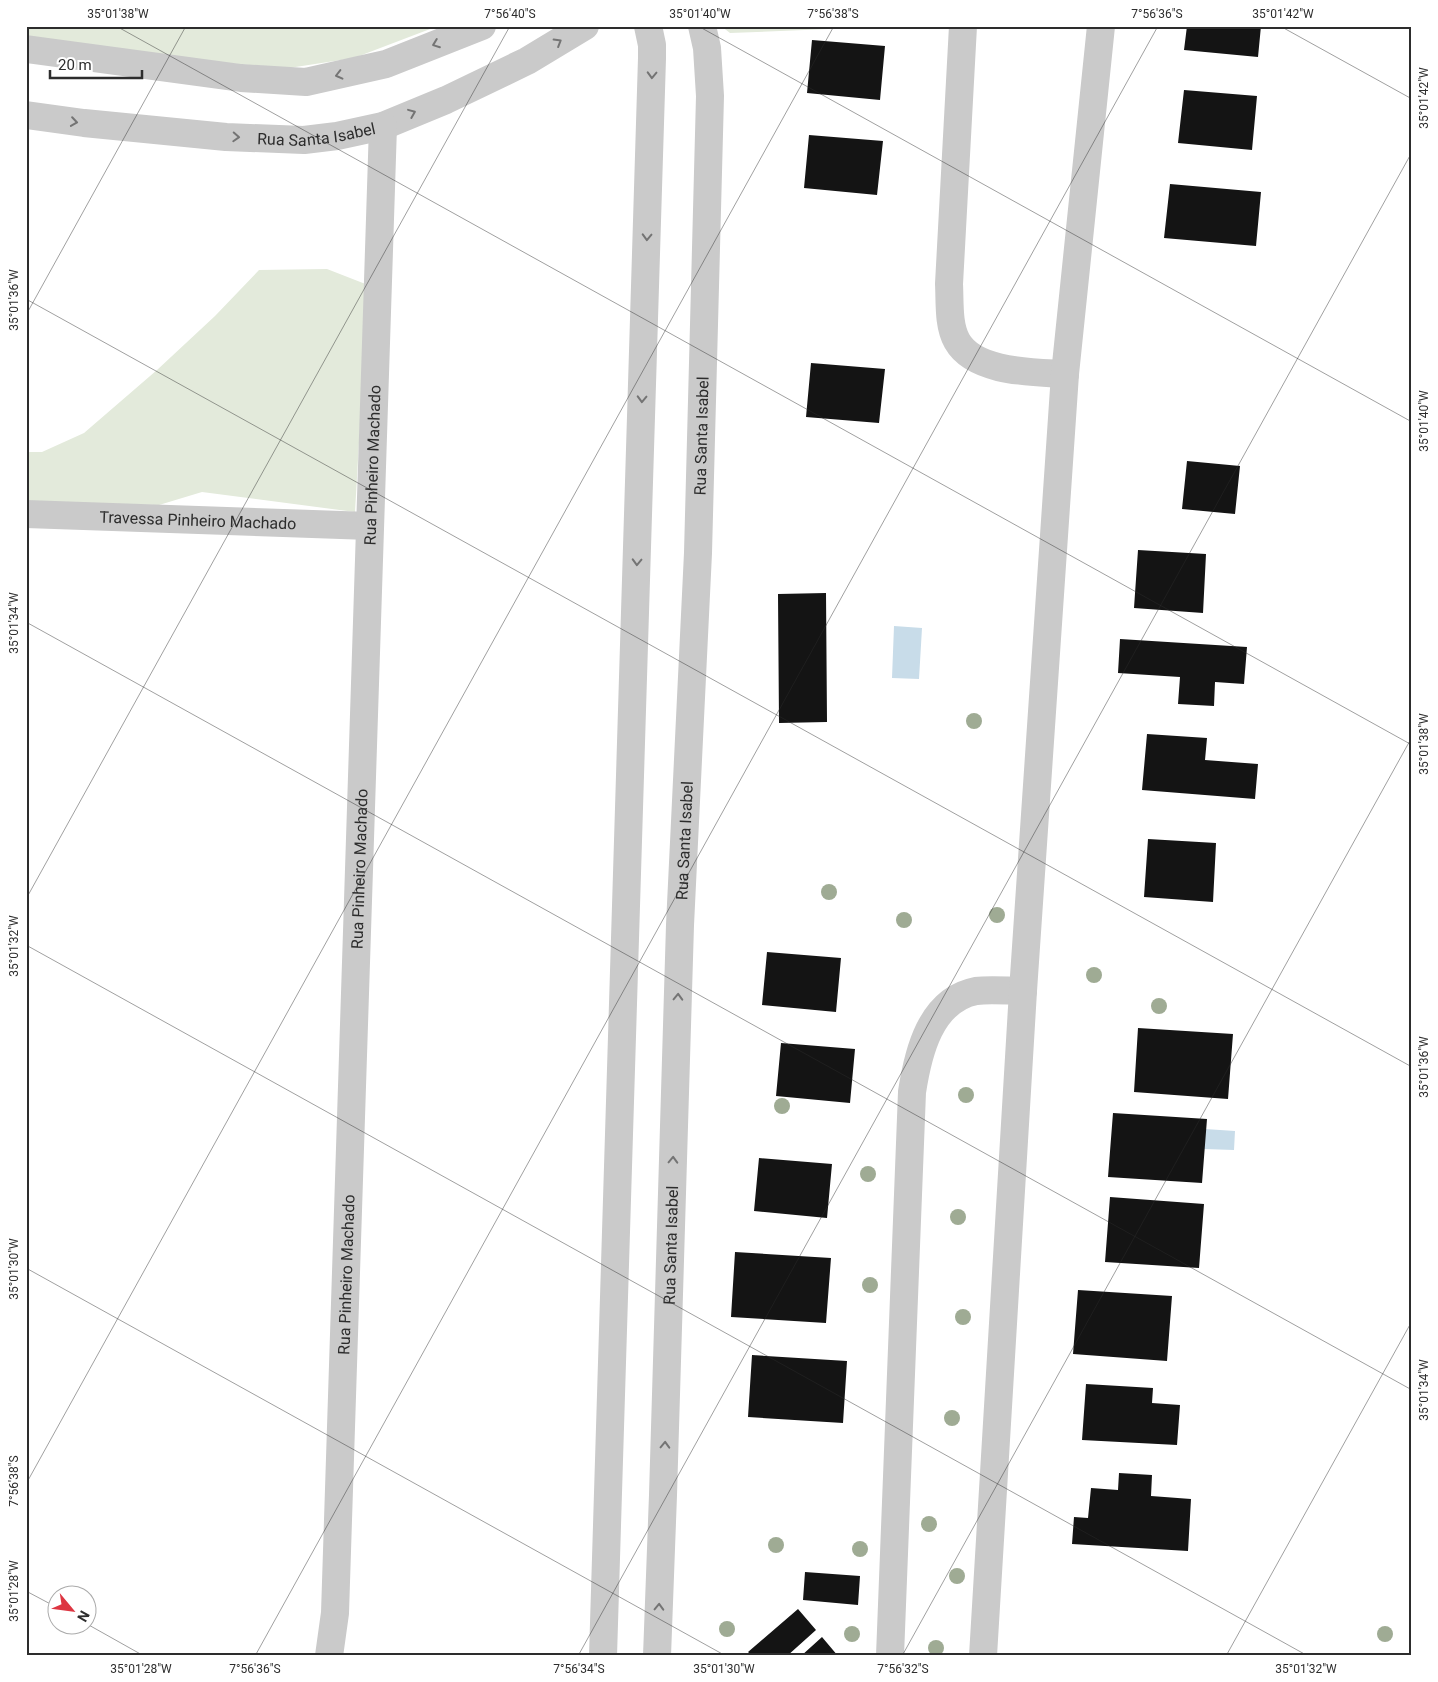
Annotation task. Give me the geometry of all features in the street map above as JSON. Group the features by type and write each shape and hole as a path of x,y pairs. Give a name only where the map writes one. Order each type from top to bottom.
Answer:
{"street":[{"path":"26,49 240,78 306,82 386,64 482,26"},
{"name":"Rua Santa Isabel","path":"26,115 84,123 218,136 304,140 337,136 383,126 483,84 527,61 585,26"},
{"path":"603,1656 652,58 648,26"},
{"name":"Rua Santa Isabel","path":"657,1656 680,925 698,553 710,96 707,48 702,26"},
{"path":"963,26 949,284 951,321 957,341 966,352 980,361 1022,371 1065,374"},
{"path":"984,1656 1023,991 1065,374 1101,26"},
{"name":"Rua Pinheiro Machado","path":"335,1613 383,126"},
{"name":"Travessa Pinheiro Machado","path":"26,514 370,526"},
{"path":"890,1656 912,1092 916,1067 923,1043 938,1013 953,1001 976,991 1023,991"},
{"path":"329,1656 335,1613"},
{"path":"335,1613 339,1656"}],"green space":[{"path":"26,26 438,26 354,58 289,68 163,58 26,40"},
{"path":"721,26 839,26 829,29 730,33"},
{"path":"327,269 368,285 355,512 202,492 159,505 26,502 26,452 42,452 84,433 157,370 215,316 259,270"}],"water":[{"path":"894,626 922,628 919,679 892,678"},
{"path":"1205,1129 1235,1131 1234,1150 1204,1149"}],"building":[{"path":"1187,26 1261,26 1258,57 1184,50"},
{"path":"812,40 885,46 880,100 807,93"},
{"path":"1184,90 1257,96 1252,150 1178,143"},
{"path":"809,135 883,141 877,195 804,188"},
{"path":"1170,184 1261,192 1256,246 1164,238"},
{"path":"811,363 885,369 879,423 806,417"},
{"path":"1187,461 1240,466 1235,514 1182,509"},
{"path":"1138,550 1206,554 1203,613 1134,608"},
{"path":"826,593 827,722 779,723 778,594"},
{"path":"1120,639 1247,647 1244,684 1215,682 1214,706 1178,704 1180,677 1118,673"},
{"path":"1147,734 1207,738 1205,760 1258,764 1255,799 1142,790"},
{"path":"1148,839 1216,843 1213,902 1144,897"},
{"path":"767,952 841,958 836,1012 762,1005"},
{"path":"1138,1028 1233,1034 1228,1099 1134,1092"},
{"path":"781,1043 855,1049 850,1103 776,1096"},
{"path":"1113,1113 1207,1119 1202,1183 1108,1177"},
{"path":"759,1158 832,1164 827,1218 754,1211"},
{"path":"1110,1197 1204,1204 1199,1268 1105,1262"},
{"path":"735,1252 831,1258 826,1323 731,1317"},
{"path":"1078,1290 1172,1296 1167,1361 1073,1354"},
{"path":"752,1355 847,1361 843,1423 748,1417"},
{"path":"1086,1384 1153,1388 1152,1403 1180,1405 1177,1445 1082,1440"},
{"path":"1119,1473 1152,1475 1151,1496 1191,1499 1188,1551 1072,1544 1074,1517 1088,1518 1091,1488 1118,1490"},
{"path":"805,1572 860,1576 858,1605 803,1600"},
{"path":"798,1609 816,1630 787,1656 752,1656 748,1652"},
{"path":"822,1637 838,1656 801,1656"}]}
